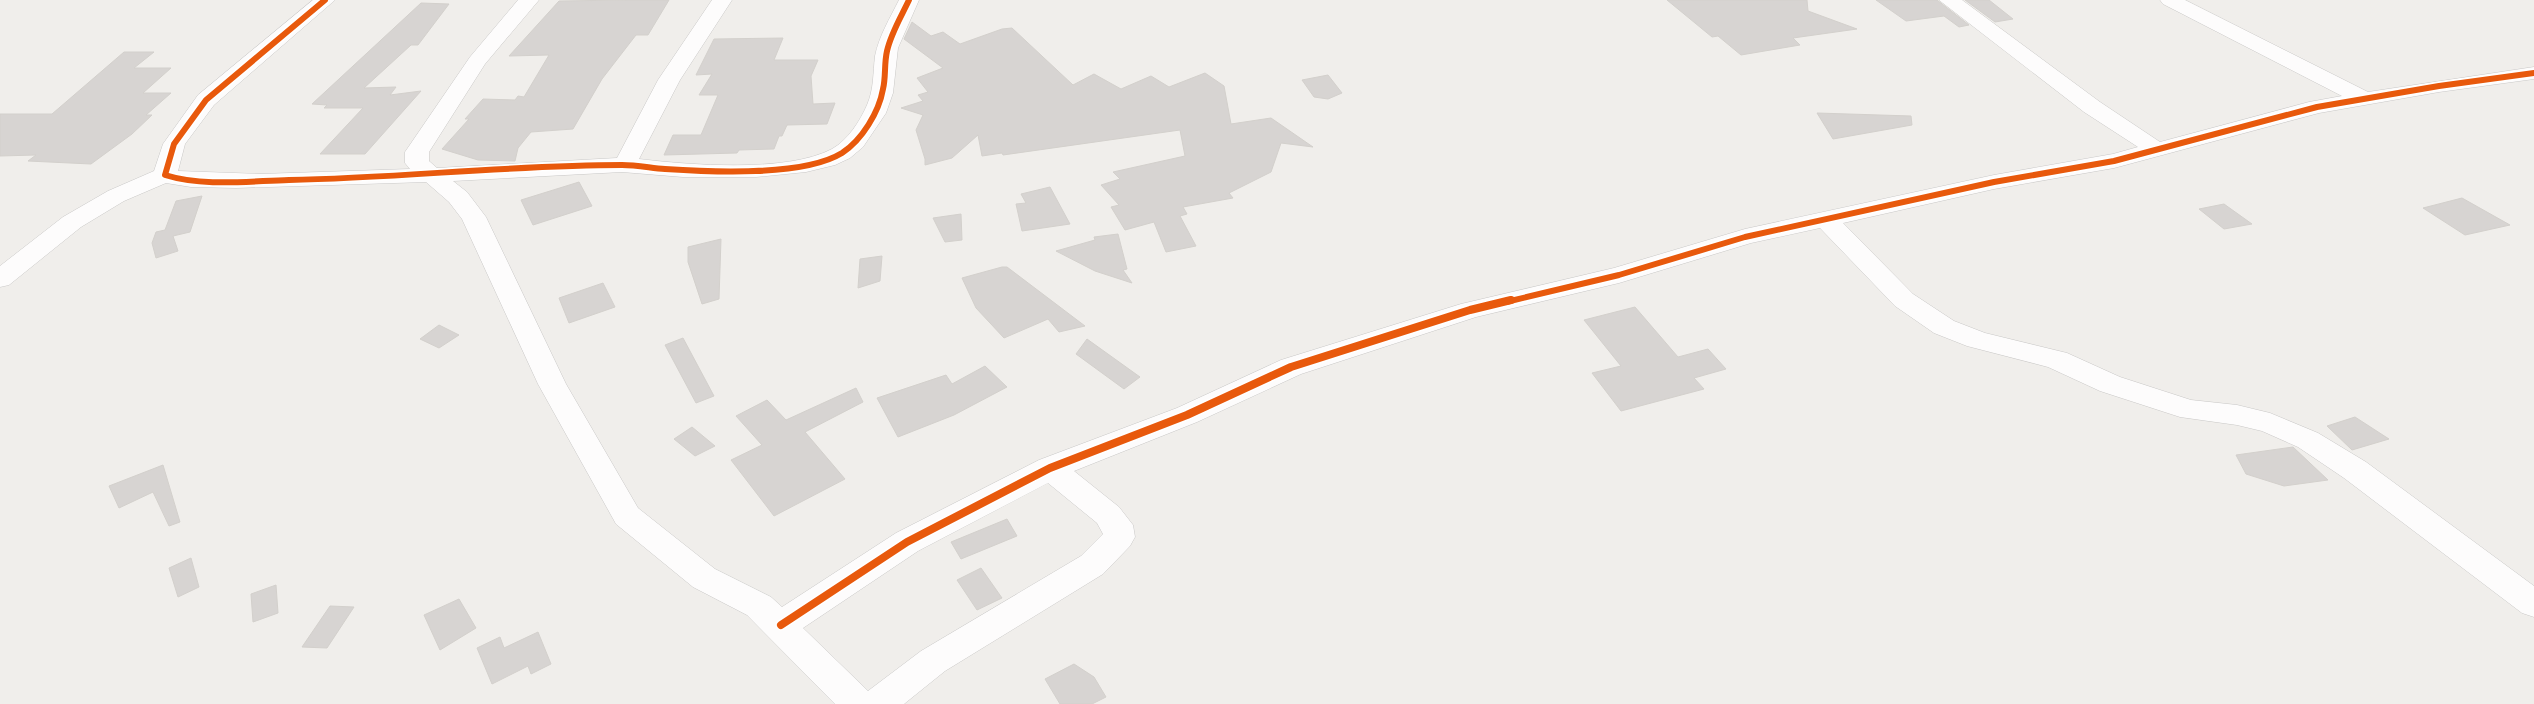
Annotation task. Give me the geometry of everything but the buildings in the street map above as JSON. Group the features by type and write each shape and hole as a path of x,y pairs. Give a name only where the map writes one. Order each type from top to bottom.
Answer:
{"street":[{"path":"165,175 174,144 206,100 325,0"},
{"path":"529,0 477,61 418,152 418,163 458,197 474,217 552,384 627,516 704,578 759,606 781,625 858,704"},
{"path":"624,165 643,126 699,31 722,0"},
{"path":"0,280 72,222 116,196 165,175 181,180 434,176 624,165 666,169 775,168 817,163 842,153 861,136 882,97 886,55 894,30 909,0"},
{"path":"1949,0 2092,107 2156,149"},
{"path":"2170,0 2365,99"},
{"path":"781,625 907,542 1050,468 1187,415 1291,368 1470,310 1619,275 1746,237 1994,182 2114,161 2317,107 2439,86 2534,73"},
{"path":"1826,220 1904,300 1944,327 1977,340 2057,360 2110,384 2190,410 2237,415 2270,423 2308,440 2355,470 2534,604"},
{"path":"878,704 933,661 1092,565 1119,537 1117,525 1108,515 1050,468"}],"cycle path":[{"path":"325,0 206,100 174,144 165,175 191,180 260,181 353,179 583,166 627,165 659,169 730,171 782,169 806,165 827,160 842,153 855,142 870,121 883,93 886,55 890,40 909,0"},
{"path":"781,625 907,542 1050,468 1187,415 1291,367 1470,310 1619,275 1745,237 1994,182 2114,161 2317,107 2439,86 2534,73"}]}
